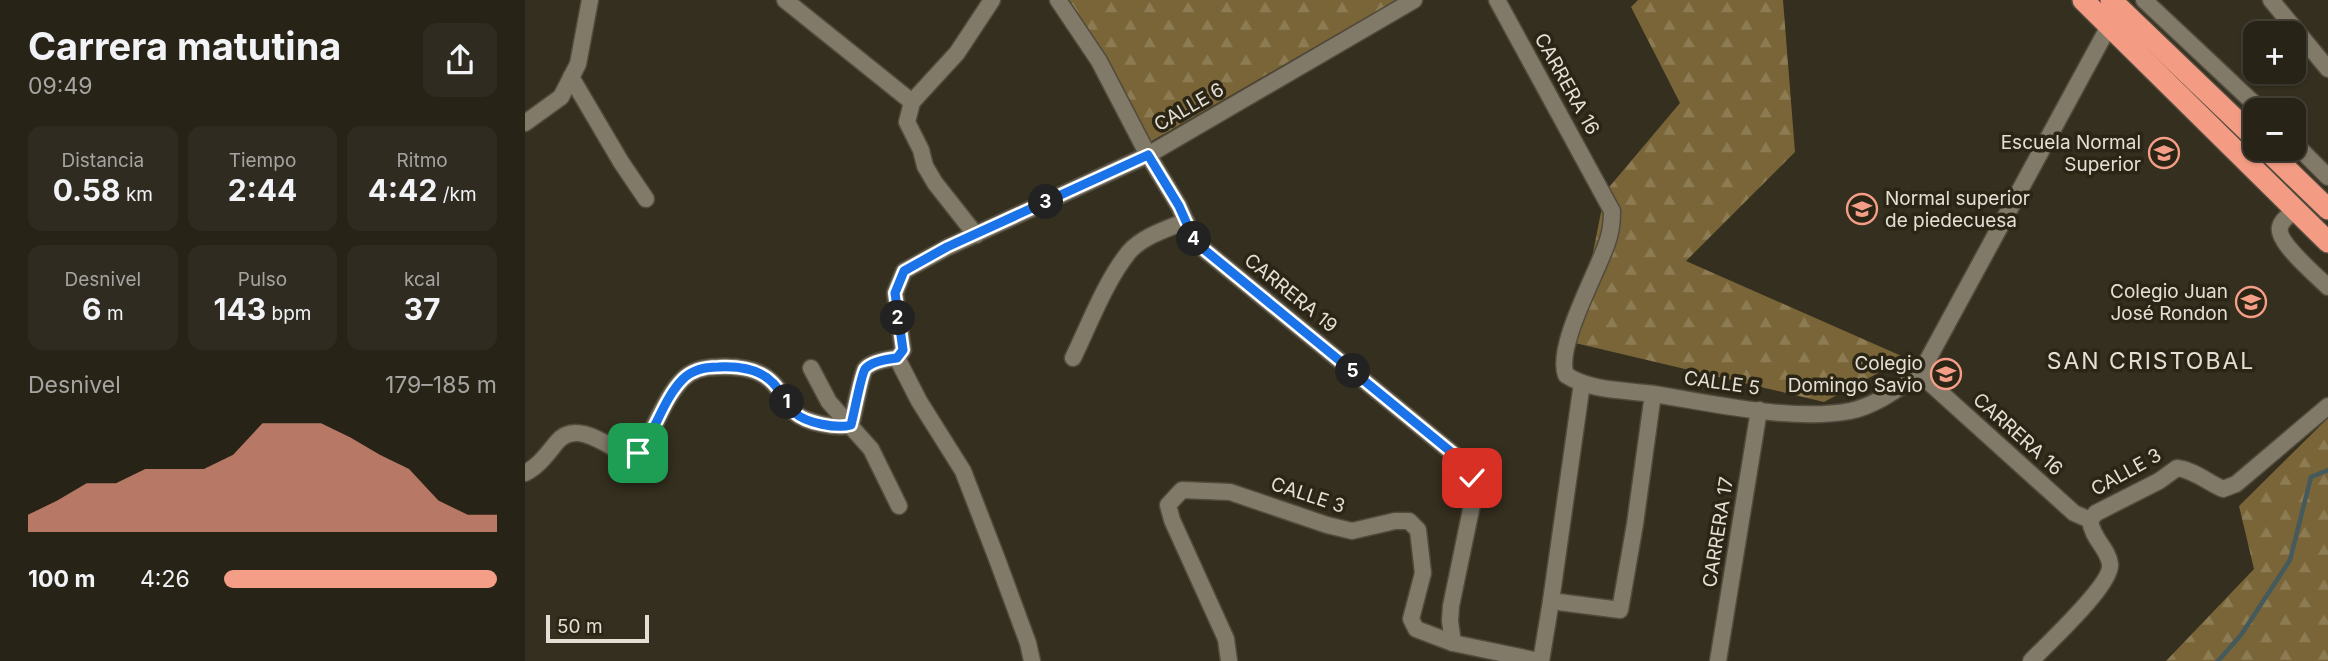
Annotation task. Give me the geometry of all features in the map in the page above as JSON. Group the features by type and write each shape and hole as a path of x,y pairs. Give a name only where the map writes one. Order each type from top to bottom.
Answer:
{"highway":[{"path":"2084,0 2328,242"},
{"path":"2111,0 2243,127"},
{"path":"2279,161 2326,204"}],"street":[{"path":"525,123 561,97 578,64 590,0"},
{"path":"785,0 912,102"},
{"path":"976,235 935,183 907,122 912,102 957,53 992,0"},
{"name":"CARRERA 19","path":"1058,0 1099,61 1195,242 1467,465 1473,495 1451,606 1453,643"},
{"name":"CALLE 6","path":"897,358 903,350 895,293 904,271 947,247 1148,155 1414,0"},
{"name":"CARRERA 16","path":"1496,0 1612,211 1611,227 1564,358 1563,368 1566,375 1582,383"},
{"path":"2144,0 2248,98"},
{"path":"2271,0 2328,69"},
{"path":"1920,374 2109,26"},
{"path":"571,77 646,199"},
{"path":"2306,155 2328,177"},
{"path":"2295,211 2283,220 2280,233 2288,247 2328,287"},
{"path":"1073,358 1102,297 1130,251 1156,233 1186,221"},
{"path":"851,425 864,371 879,362 897,358 919,401 963,471 1006,583 1032,661"},
{"path":"525,473 547,456 559,439 573,433 587,434 628,456 638,453 683,379 699,369 740,367 760,374 772,382 795,413 804,419 840,428 851,425"},
{"path":"811,368 829,402 871,449 899,506"},
{"name":"CARRERA 16","path":"1920,374 2074,513 2090,520"},
{"name":"CALLE 5","path":"1582,383 1759,410 1824,415 1853,411 1920,374"},
{"path":"1540,661 1582,383"},
{"path":"1551,601 1619,610 1635,524 1653,394"},
{"name":"CALLE 3","path":"2031,661 2109,576 2110,564 2091,533 2090,520 2096,513 2159,481 2177,468 2190,469 2223,489 2235,484 2328,406"},
{"name":"CARRERA 17","path":"1718,661 1759,410"},
{"name":"CALLE 3","path":"1229,661 1226,639 1172,520 1168,505 1182,490 1230,492 1352,531 1395,521 1409,521 1418,530 1423,573 1411,619 1416,629 1453,643 1540,661"}],"green space":[{"path":"1067,0 1396,0 1150,142"},
{"path":"1638,0 1783,0 1795,152 1686,261 1906,358 1824,402 1575,343 1605,192 1680,103 1631,7"},
{"path":"2328,418 2328,661 2166,661 2254,569 2239,506"}],"waterway":[{"path":"2218,661 2241,635 2290,560 2311,477 2328,470"}],"place":[{"name":"Escuela Normal Superior","path":"2164,153"},
{"name":"Normal superior de piedecuesa","path":"1862,209"},
{"name":"Colegio Juan José Rondon","path":"2251,302"},
{"name":"Colegio Domingo Savio","path":"1946,374"}],"district":[{"name":"SAN CRISTOBAL","path":"2151,361"}],"route":[{"path":"638,453 683,379 699,369 714,367 740,367 760,374 772,382 795,413 804,419 840,428 851,425 864,371 886,359 897,358 903,350 895,293 904,271 947,247 1148,155 1179,206 1195,242 1467,465 1472,478"}]}
